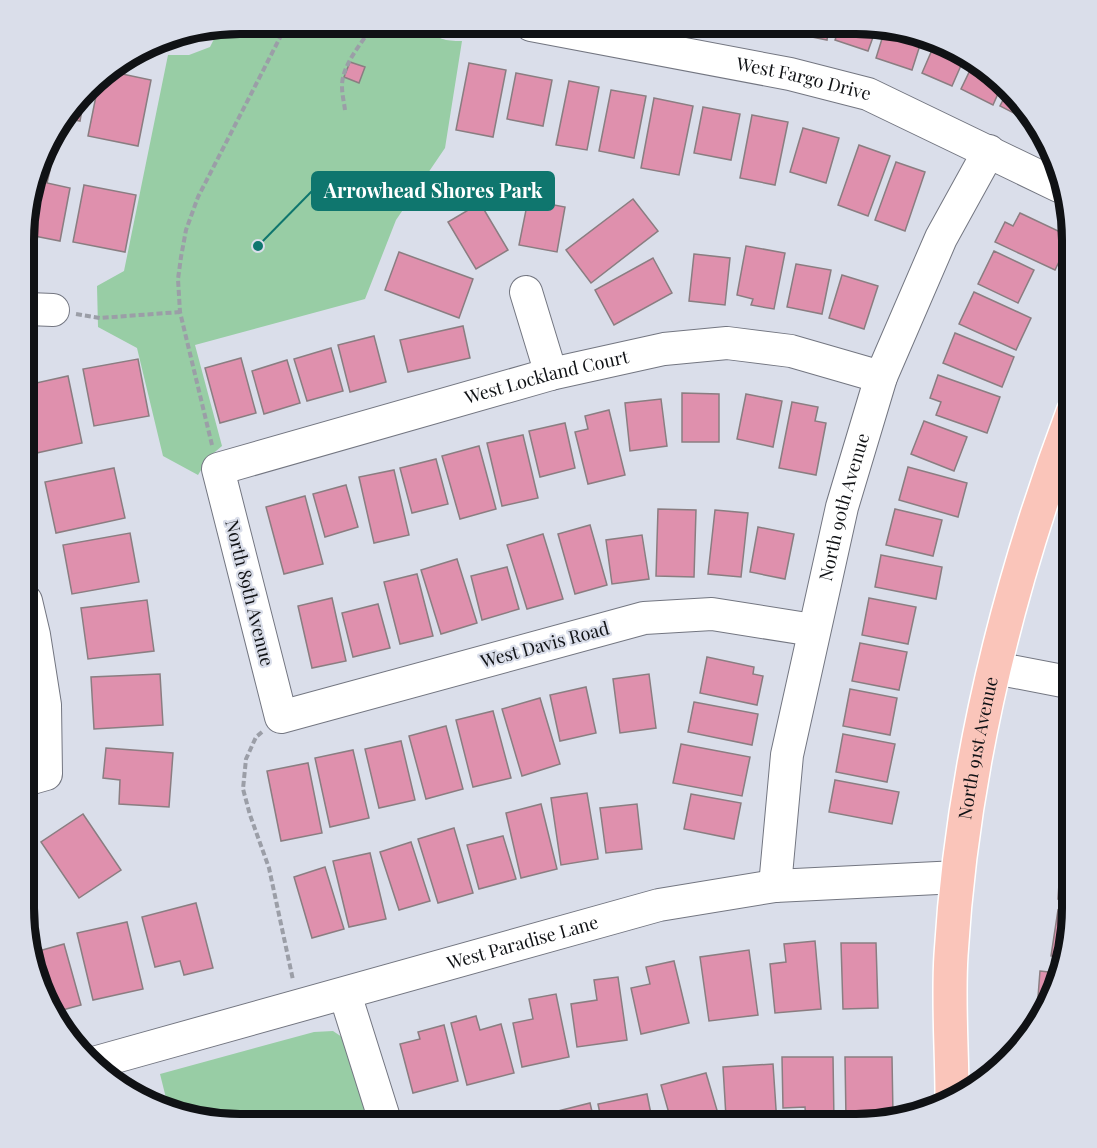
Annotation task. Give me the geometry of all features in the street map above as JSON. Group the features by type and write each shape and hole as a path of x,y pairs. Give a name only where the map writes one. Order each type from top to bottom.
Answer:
{"main road":[{"name":"North 91st Avenue","path":"952,1090 951,957 958,877 972,777 995,668 1037,516 1062,442"}],"street":[{"name":"West Fargo Drive","path":"581,34 790,74 868,94 1055,184"},
{"name":"North 90th Avenue","path":"775,886 787,755 842,507 881,377 941,238 988,151"},
{"path":"526,292 551,374"},
{"name":"West Lockland Court","path":"218,470 551,374 664,350 727,342 791,351 881,377"},
{"name":"North 89th Avenue","path":"218,470 281,717"},
{"name":"West Davis Road","path":"281,717 644,618 712,614 813,630"},
{"path":"35,639 45,705 46,774 35,777"},
{"path":"995,668 1062,682"},
{"name":"West Paradise Lane","path":"103,1060 658,905 775,886 958,877"},
{"path":"345,994 383,1113"}],"path":[{"path":"218,470 180,312 178,279 181,257 186,230 198,197 281,35"},
{"path":"345,110 342,85 344,77 350,62 367,35"},
{"path":"40,310 100,318 180,312"},
{"path":"281,717 256,737 246,759 243,789 269,868 299,1006"}],"green space":[{"path":"227,35 435,35 442,39 462,41 445,148 396,220 365,299 195,345 222,446 209,457 198,475 163,456 137,348 98,327 97,286 124,271 168,55 189,55 210,47 215,36"},
{"path":"333,1031 345,1039 366,1113 227,1113 200,1110 166,1100 160,1074 314,1032"}],"building":[{"path":"797,34 828,34 827,40"},
{"path":"837,34 874,35 868,51 835,40"},
{"path":"883,36 920,45 912,70 876,58"},
{"path":"932,49 962,64 952,86 922,73"},
{"path":"350,62 365,67 359,83 344,77"},
{"path":"469,63 506,70 493,137 456,130"},
{"path":"971,69 999,92 993,105 961,89"},
{"path":"516,73 552,80 543,126 507,119"},
{"path":"120,74 151,80 138,146 88,136 96,95 105,86"},
{"path":"569,81 599,87 587,150 556,145"},
{"path":"611,90 646,96 634,158 599,151"},
{"path":"654,98 693,106 679,175 641,168"},
{"path":"1004,98 1022,117 1000,106"},
{"path":"703,107 740,114 731,160 694,153"},
{"path":"82,110 80,121 74,120"},
{"path":"752,115 788,122 775,185 740,178"},
{"path":"803,128 839,138 826,183 790,172"},
{"path":"859,145 890,156 868,216 838,205"},
{"path":"896,162 925,172 905,231 875,220"},
{"path":"47,169 50,170 47,183 70,188 60,241 34,236 38,200"},
{"path":"84,185 136,195 125,252 73,242"},
{"path":"633,199 658,231 591,283 566,250"},
{"path":"528,200 565,207 557,252 519,245"},
{"path":"480,203 508,250 476,269 448,222"},
{"path":"1020,213 1062,233 1062,256 1055,270 995,242 1005,222 1013,226"},
{"path":"746,246 785,253 774,309 751,305 753,299 737,295"},
{"path":"994,251 1034,270 1018,303 978,284"},
{"path":"399,252 473,279 459,318 385,290"},
{"path":"694,254 730,258 725,305 689,301"},
{"path":"653,258 672,293 614,325 595,290"},
{"path":"796,264 831,270 822,314 787,307"},
{"path":"842,275 878,286 864,329 829,318"},
{"path":"974,292 1031,318 1016,350 959,324"},
{"path":"463,326 470,358 408,372 400,340"},
{"path":"955,333 1014,357 1002,387 943,363"},
{"path":"374,336 386,382 350,392 338,345"},
{"path":"331,348 343,391 307,401 294,359"},
{"path":"241,358 256,413 220,423 205,368"},
{"path":"138,359 149,416 94,426 83,369"},
{"path":"287,360 300,403 264,414 252,371"},
{"path":"938,375 1000,397 987,433 936,415 941,402 930,398"},
{"path":"68,376 82,443 34,453 34,383"},
{"path":"682,393 719,394 719,442 682,442"},
{"path":"746,394 782,401 773,447 737,439"},
{"path":"661,399 667,446 630,451 625,403"},
{"path":"792,402 818,407 815,421 826,423 816,475 779,468"},
{"path":"609,410 625,475 588,484 575,432 588,429 585,416"},
{"path":"924,421 967,437 954,471 911,454"},
{"path":"565,423 575,468 540,477 529,431"},
{"path":"523,435 538,498 502,506 487,443"},
{"path":"479,446 496,509 460,519 442,456"},
{"path":"436,459 448,504 412,513 400,468"},
{"path":"908,467 967,483 958,517 899,500"},
{"path":"114,468 125,518 56,533 45,482"},
{"path":"394,470 409,535 374,543 359,477"},
{"path":"346,485 358,527 325,537 313,494"},
{"path":"305,496 323,564 284,574 266,507"},
{"path":"658,509 696,510 694,577 656,576"},
{"path":"895,509 942,520 933,556 886,545"},
{"path":"715,510 748,513 741,577 708,574"},
{"path":"590,525 607,585 575,594 558,534"},
{"path":"758,527 794,534 785,579 750,572"},
{"path":"130,533 139,582 72,594 63,545"},
{"path":"543,534 563,599 527,609 507,545"},
{"path":"642,535 649,579 612,584 606,540"},
{"path":"881,555 942,567 936,599 875,587"},
{"path":"457,559 477,623 441,634 421,570"},
{"path":"507,567 519,609 482,620 471,576"},
{"path":"417,574 433,636 400,644 384,582"},
{"path":"332,598 346,661 312,668 298,606"},
{"path":"869,598 916,607 908,644 862,635"},
{"path":"147,600 154,651 88,659 81,608"},
{"path":"378,604 390,648 353,657 342,613"},
{"path":"860,643 907,652 899,690 852,681"},
{"path":"707,657 754,667 753,674 763,676 757,705 700,693"},
{"path":"160,674 163,725 94,729 91,677"},
{"path":"649,674 656,728 620,733 613,679"},
{"path":"586,687 596,733 560,741 550,695"},
{"path":"850,689 897,698 890,735 843,726"},
{"path":"540,698 560,764 522,776 502,709"},
{"path":"694,702 758,714 752,745 688,732"},
{"path":"493,711 511,778 473,787 456,720"},
{"path":"446,726 463,789 426,799 409,736"},
{"path":"843,734 895,744 887,782 836,772"},
{"path":"401,741 415,800 379,808 365,749"},
{"path":"681,744 750,757 742,796 673,783"},
{"path":"106,748 173,753 169,807 119,804 120,780 103,778"},
{"path":"353,750 369,818 330,827 315,758"},
{"path":"308,763 322,833 281,841 267,771"},
{"path":"835,780 899,792 892,824 829,812"},
{"path":"587,793 598,859 561,865 551,798"},
{"path":"691,794 741,803 734,839 684,829"},
{"path":"541,804 557,869 521,878 506,813"},
{"path":"637,804 642,849 606,853 600,808"},
{"path":"83,814 121,870 79,898 41,842"},
{"path":"454,828 473,893 438,903 418,839"},
{"path":"503,836 516,879 479,889 467,845"},
{"path":"411,842 430,901 399,910 380,852"},
{"path":"370,853 386,919 349,927 333,861"},
{"path":"1061,853 1062,853 1062,899 1058,899"},
{"path":"325,867 344,929 312,938 294,877"},
{"path":"196,903 213,968 184,975 180,961 155,967 142,917"},
{"path":"1058,910 1062,911 1059,948 1056,957 1051,956"},
{"path":"127,922 143,989 93,1000 77,933"},
{"path":"815,941 821,1009 775,1013 770,964 786,962 784,944"},
{"path":"841,943 876,943 878,1008 843,1009"},
{"path":"64,944 81,1005 62,1010 45,974 39,951"},
{"path":"749,950 758,1015 709,1021 700,957"},
{"path":"674,961 689,1023 641,1034 631,988 650,984 646,967"},
{"path":"1040,971 1052,972 1047,987 1037,1006"},
{"path":"618,977 627,1040 577,1047 571,1004 597,1000 594,980"},
{"path":"556,994 569,1057 522,1067 513,1023 533,1019 529,999"},
{"path":"476,1016 480,1030 501,1024 514,1073 467,1085 451,1023"},
{"path":"444,1025 458,1081 413,1093 400,1044 420,1039 418,1032"},
{"path":"782,1057 833,1057 834,1113 805,1113 805,1107 783,1108"},
{"path":"845,1057 892,1057 893,1110 846,1113"},
{"path":"773,1064 776,1113 726,1113 723,1067"},
{"path":"706,1073 718,1113 669,1113 661,1085"},
{"path":"647,1094 651,1113 600,1113 598,1104"},
{"path":"590,1103 592,1113 550,1113"}],"place":[{"name":"Arrowhead Shores Park","path":"258,246"}]}
